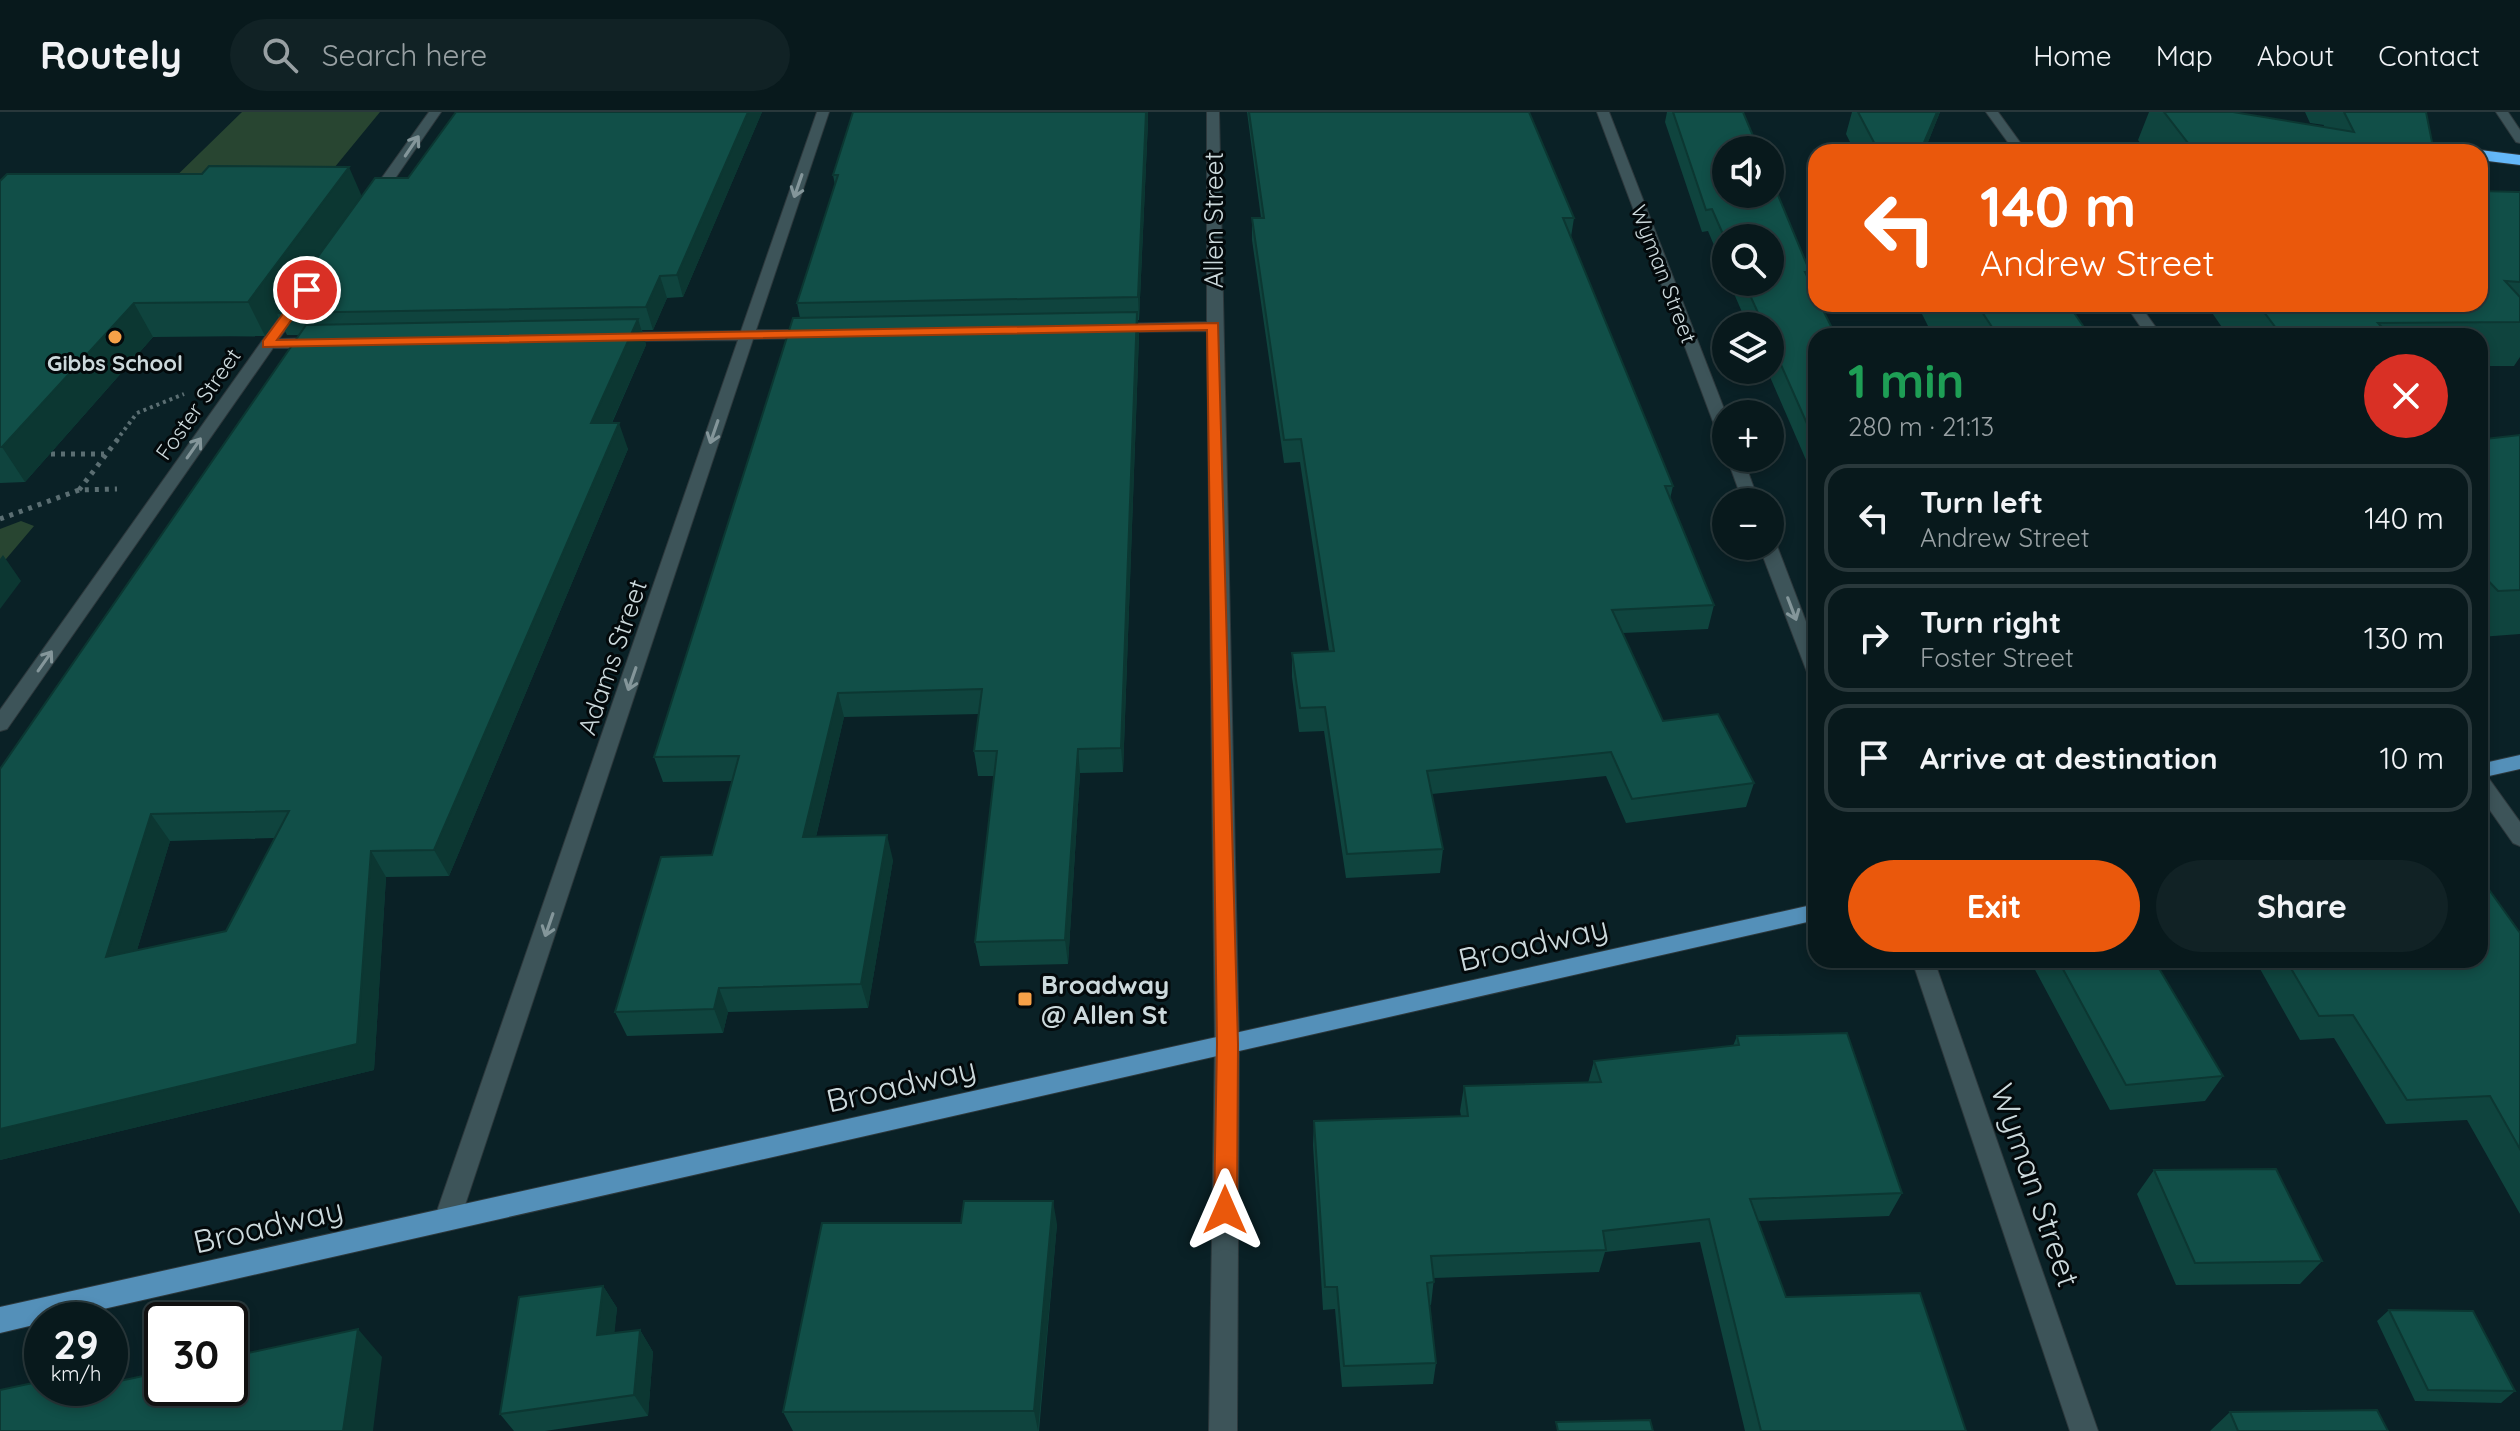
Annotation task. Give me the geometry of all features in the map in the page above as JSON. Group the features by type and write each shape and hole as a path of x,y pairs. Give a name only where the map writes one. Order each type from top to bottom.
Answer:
{"highway":[{"path":"2389,143 2396,144"},
{"path":"2488,156 2520,160"}],"main road":[{"path":"2488,769 2520,762"},
{"name":"Broadway","path":"0,1320 1808,914"}],"street":[{"path":"363,213 435,112"},
{"name":"Adams Street","path":"448,1217 823,112"},
{"name":"Allen Street","path":"1213,112 1227,1044 1223,1431"},
{"name":"Wyman Street","path":"1603,112 1713,400"},
{"path":"1992,112 2015,144"},
{"path":"2502,112 2520,139"},
{"name":"Foster Street","path":"0,724 307,290"},
{"path":"1105,328 1214,326"},
{"path":"599,338 824,333"},
{"path":"267,344 333,343"},
{"path":"1773,560 1808,651"},
{"path":"2488,792 2520,838"},
{"name":"Wyman Street","path":"1926,968 2084,1431"}],"path":[{"path":"79,490 137,413 174,396 193,392"},
{"path":"51,454 105,454"},
{"path":"0,519 79,490 119,489"}],"green space":[{"path":"242,112 380,112 316,190 162,190"},
{"path":"21,521 34,526 6,559 0,559 0,529"}],"building":[{"path":"456,112 748,112 677,275 660,276 646,307 277,313 375,178 408,178"},
{"path":"853,112 1146,112 1138,297 797,303 838,175 833,175"},
{"path":"1249,112 1529,112 1574,218 1563,218 1673,486 1665,486 1714,605 1612,610 1663,721 1718,714 1754,783 1632,799 1611,752 1427,771 1443,849 1347,854 1325,707 1300,708 1292,653 1334,651 1301,439 1284,440 1252,218 1264,218"},
{"path":"1673,112 1743,112 1753,136 1712,136 1712,208 1783,208 1808,267 1808,272 1805,272 1808,278 1808,312 1824,312 1832,328 1808,328 1808,426 1784,372 1784,312 1758,312 1750,296 1784,296 1784,224 1719,224 1712,209 1706,210"},
{"path":"1858,112 1937,112 1923,144 1875,144"},
{"path":"2164,112 2233,112 2354,132 2344,112 2426,112 2432,144 2189,144"},
{"path":"209,166 349,167 248,302 134,303 0,447 0,181 7,174 202,174"},
{"path":"2488,191 2520,192 2520,282 2505,281 2520,297 2520,322 2378,323 2383,328 2276,328 2264,312 2488,312"},
{"path":"1137,312 1121,748 1078,749 1065,940 975,942 997,751 974,751 982,689 838,693 803,837 887,835 861,984 719,988 714,1009 615,1012 661,857 712,855 739,756 654,757 793,318"},
{"path":"1982,312 2074,312 2084,328 1993,328"},
{"path":"638,319 591,423 619,423 434,850 371,851 357,1044 0,1129 0,769 306,325","holes":["289,811 226,931 106,957 151,814"]},
{"path":"2520,435 2520,590 2498,591 2488,580 2488,439"},
{"path":"2488,888 2520,933 2520,1149 2490,1096 2407,1100 2353,1015 2319,1016 2291,968 2488,968"},
{"path":"2062,968 2159,968 2223,1076 2126,1085"},
{"path":"1847,1033 1902,1193 1750,1199 1786,1297 1920,1293 1966,1431 1761,1431 1709,1219 1603,1231 1606,1250 1431,1256 1434,1282 1427,1283 1436,1363 1344,1366 1337,1287 1325,1287 1314,1121 1468,1116 1464,1086 1601,1082 1594,1061 1739,1045 1737,1036"},
{"path":"2276,1169 2322,1261 2195,1263 2154,1170"},
{"path":"964,1201 1053,1201 1034,1411 783,1412 822,1223 961,1223"},
{"path":"603,1286 597,1335 640,1330 634,1395 500,1414 519,1297"},
{"path":"2389,1310 2473,1311 2515,1391 2428,1390"},
{"path":"358,1329 343,1431 0,1431 0,1390 24,1385 24,1406 128,1406 128,1379 144,1376 144,1406 248,1406 248,1353"},
{"path":"2377,1410 2388,1431 2238,1431 2230,1412"},
{"path":"1650,1420 1653,1431 1558,1431 1556,1422"}],"place":[{"name":"Gibbs School","path":"115,337"},
{"name":"Broadway @ Allen St","path":"1025,999"}],"route":[{"path":"307,290 267,344 1214,326 1227,1044 1225,1210"}]}
